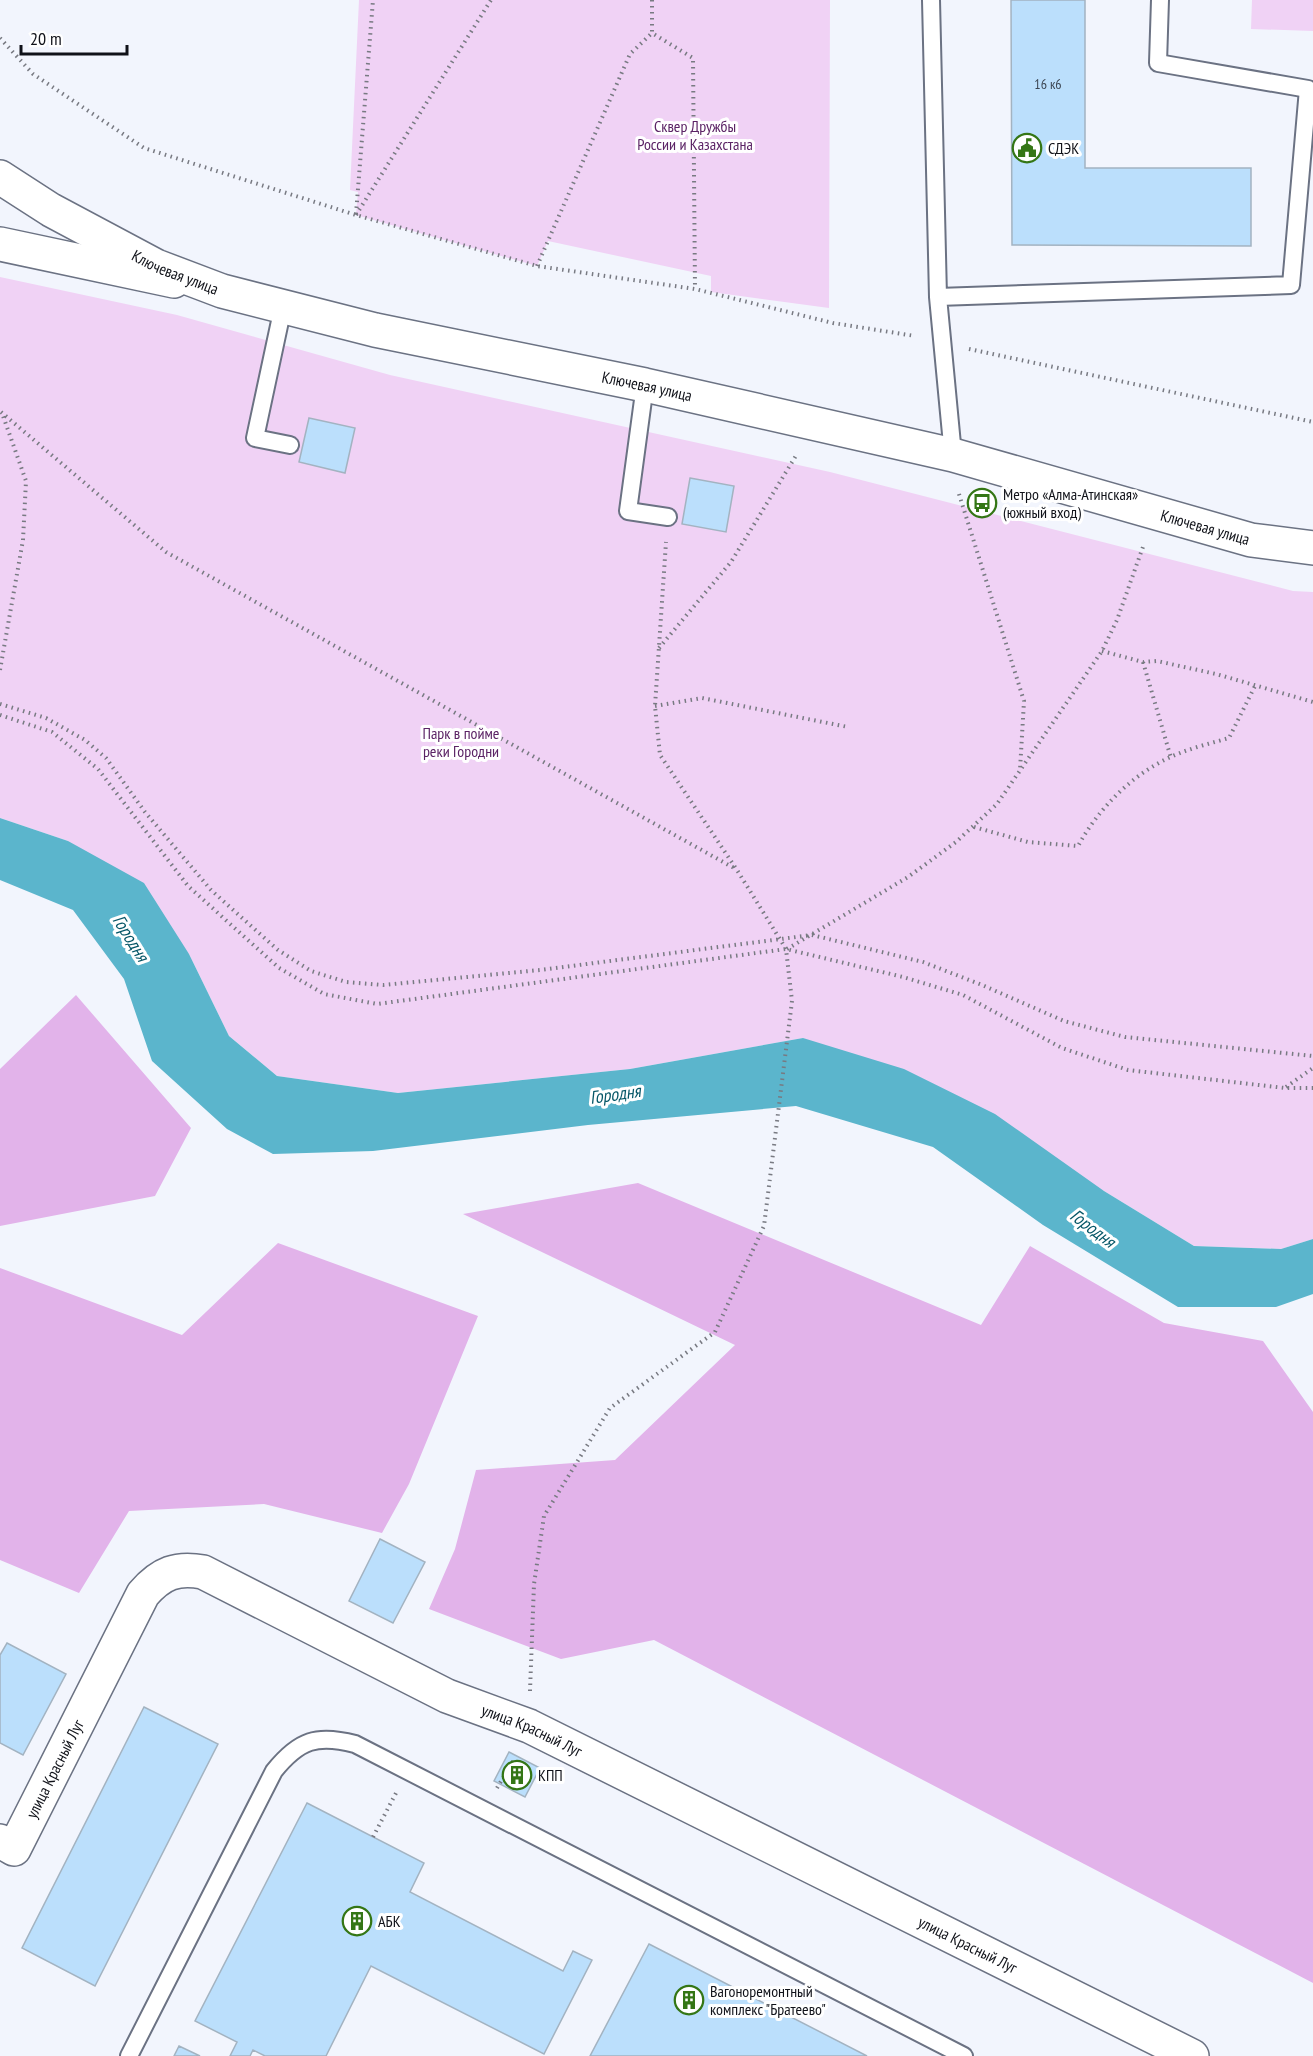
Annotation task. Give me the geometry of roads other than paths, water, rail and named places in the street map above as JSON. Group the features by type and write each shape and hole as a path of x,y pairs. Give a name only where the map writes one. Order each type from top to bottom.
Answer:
{"street":[{"name":"Ключевая улица","path":"0,177 51,210 156,266 222,291 375,330 645,385 954,470 1251,540 1313,548"},
{"path":"0,244 222,291"},
{"name":"улица Красный Луг","path":"0,1841 14,1849 143,1594 154,1581 170,1572 186,1569 203,1572 447,1696 529,1726 1192,2056"}],"lane":[{"path":"931,0 938,297 954,470"},
{"path":"938,297 1291,285 1308,89 1158,63 1160,0"},
{"path":"283,307 255,438 290,445"},
{"path":"645,385 628,511 668,517"},
{"path":"129,2056 274,1771 288,1753 308,1742 332,1738 355,1744 964,2056"}],"water":[{"name":"Городня","path":"0,818 68,841 144,883 189,954 229,1036 277,1076 398,1093 630,1069 803,1038 904,1069 995,1114 1104,1191 1194,1246 1281,1249 1313,1239 1313,1294 1276,1307 1178,1307 1043,1225 933,1147 796,1106 588,1125 373,1151 273,1154 227,1129 152,1061 124,979 73,910 0,880"}],"place":[{"name":"СДЭК","path":"1027,148"},
{"name":"Метро «Алма-Атинская» (южный вход)","path":"982,503"},
{"name":"КПП","path":"517,1775"},
{"name":"АБК","path":"357,1921"},
{"name":"Вагоноремонтный комплекс \"Братеево\"","path":"689,2000"}],"park label":[{"name":"Сквер Дружбы России и Казахстана","path":"695,135"},
{"name":"Парк в пойме реки Городни","path":"461,742"}]}
